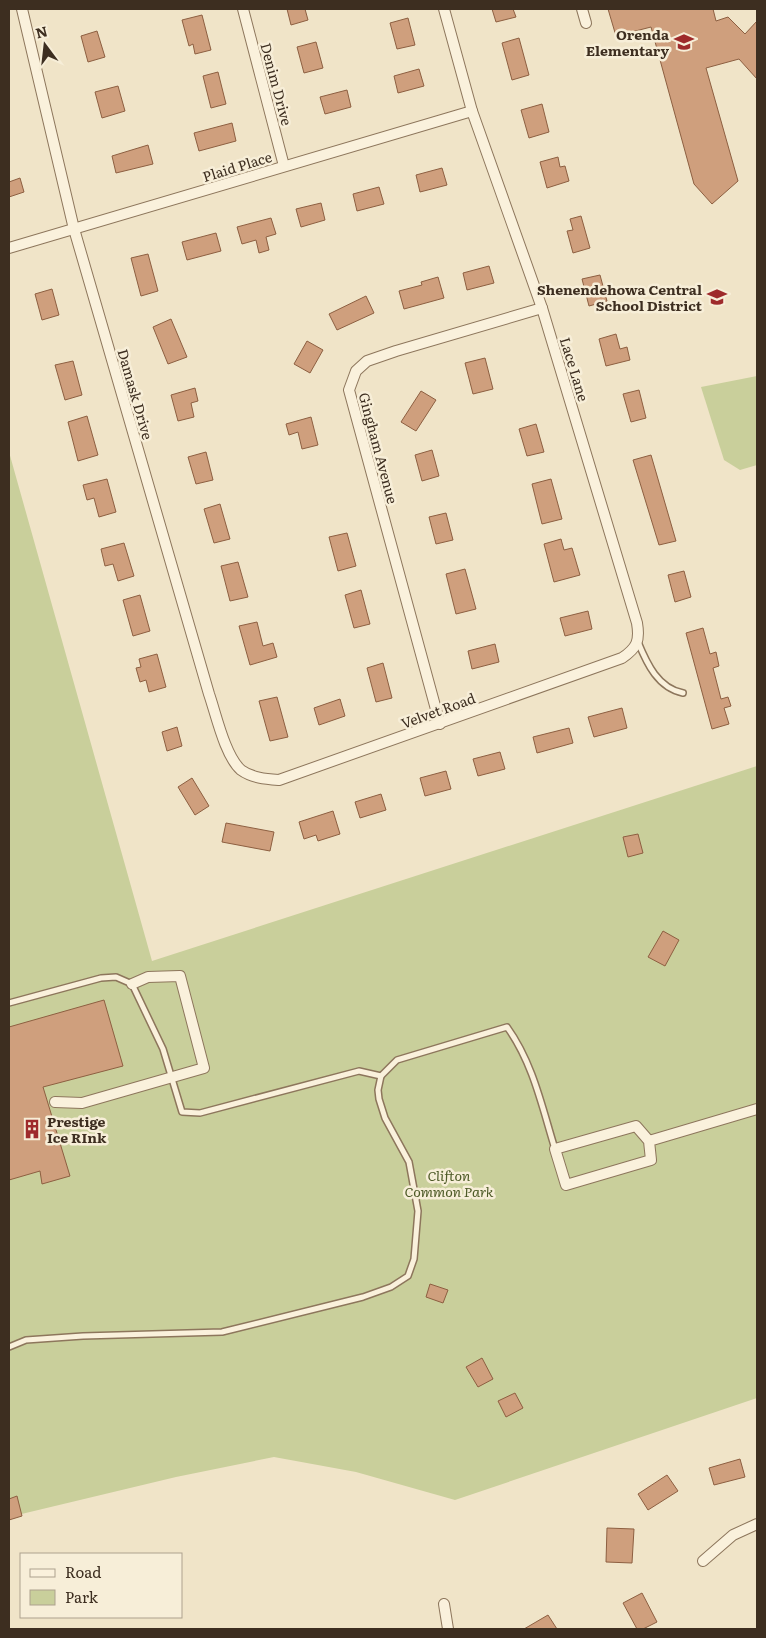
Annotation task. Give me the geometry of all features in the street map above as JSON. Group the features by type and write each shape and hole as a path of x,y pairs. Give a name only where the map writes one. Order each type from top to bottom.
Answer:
{"street":[{"name":"Damask Drive","path":"22,9 74,229 209,694 230,752 240,769 251,775"},
{"name":"Denim Drive","path":"243,9 284,166"},
{"name":"Lace Lane","path":"444,9 472,111 542,308 637,623 638,642"},
{"path":"582,9 586,23"},
{"name":"Plaid Place","path":"9,248 472,111"},
{"name":"Gingham Avenue","path":"440,724 349,390 356,371 367,361 542,308"},
{"name":"Velvet Road","path":"251,775 279,780 622,658 632,652 638,642"},
{"path":"55,1102 82,1104 204,1068 180,976 148,977 132,984"},
{"path":"649,1141 757,1109"},
{"path":"636,1126 649,1141 651,1160 566,1185 555,1149 636,1126"},
{"path":"703,1561 733,1534 757,1524"},
{"path":"444,1604 448,1629"}],"lane":[{"path":"638,642 647,664 661,681 673,691 684,693"},
{"path":"9,1002 101,978 116,977 132,984 162,1049 182,1112 200,1113 359,1071 381,1076"},
{"path":"9,1347 26,1340 83,1336 222,1332 363,1297 391,1288 408,1276 414,1259 418,1211 409,1162 385,1118 379,1099 381,1076 397,1060 507,1027 520,1044 529,1065 555,1149"}],"green space":[{"path":"757,376 757,465 740,470 724,460 701,387"},
{"name":"Clifton Common Park","path":"9,452 152,961 757,766 757,1398 455,1500 356,1472 274,1457 176,1477 9,1517"}],"building":[{"path":"287,9 305,9 308,20 291,25"},
{"path":"492,9 513,9 516,17 496,22"},
{"path":"608,9 713,9 716,21 728,17 745,34 757,21 757,79 739,59 706,68 738,181 712,204 694,184 651,27 616,36"},
{"path":"202,15 211,50 195,54 193,44 189,46 182,20"},
{"path":"408,18 415,45 397,49 390,23"},
{"path":"97,31 105,57 88,62 81,36"},
{"path":"519,38 529,75 512,80 502,43"},
{"path":"316,42 323,68 304,73 297,47"},
{"path":"419,69 424,86 398,93 394,76"},
{"path":"218,72 226,104 211,108 203,76"},
{"path":"118,86 125,111 102,118 95,92"},
{"path":"347,90 351,107 325,114 320,97"},
{"path":"542,104 549,132 529,138 521,110"},
{"path":"232,123 236,141 199,151 194,133"},
{"path":"148,145 153,164 116,173 112,156"},
{"path":"558,157 560,167 565,166 569,181 547,188 540,162"},
{"path":"442,168 447,185 420,192 416,175"},
{"path":"20,178 24,192 9,197 9,182"},
{"path":"379,187 384,204 357,211 353,194"},
{"path":"321,203 325,220 301,227 296,209"},
{"path":"581,216 590,248 573,253 567,231 573,230 570,219"},
{"path":"271,218 276,234 266,237 269,250 259,253 256,240 242,244 237,227"},
{"path":"216,233 221,251 187,260 182,242"},
{"path":"148,254 158,291 141,296 131,258"},
{"path":"489,266 494,283 467,290 463,273"},
{"path":"600,275 607,301 589,306 582,279"},
{"path":"438,277 444,298 404,309 399,291 422,285 421,282"},
{"path":"52,289 59,315 42,320 35,294"},
{"path":"366,296 374,313 337,330 329,314"},
{"path":"171,319 187,357 168,364 153,327"},
{"path":"616,334 620,349 627,347 630,360 606,366 599,339"},
{"path":"307,341 323,350 310,373 294,364"},
{"path":"485,358 493,389 473,394 465,363"},
{"path":"73,361 82,395 65,400 55,365"},
{"path":"195,388 198,401 191,403 194,417 178,421 171,395"},
{"path":"639,390 646,418 631,422 623,394"},
{"path":"421,391 436,400 416,431 401,422"},
{"path":"87,416 98,455 78,461 68,422"},
{"path":"311,417 318,445 302,449 298,432 289,435 286,424"},
{"path":"536,424 544,452 527,456 519,429"},
{"path":"432,450 439,476 422,481 415,455"},
{"path":"206,452 213,480 196,484 188,457"},
{"path":"651,455 676,541 659,545 633,460"},
{"path":"107,479 116,512 99,517 94,498 87,500 83,485"},
{"path":"551,479 562,519 542,524 532,484"},
{"path":"220,504 230,539 214,543 204,509"},
{"path":"446,513 453,540 436,544 429,517"},
{"path":"347,533 356,566 338,571 329,537"},
{"path":"561,539 564,550 572,548 580,575 554,582 544,544"},
{"path":"124,543 134,576 118,581 113,564 105,566 101,549"},
{"path":"238,562 248,597 230,601 221,566"},
{"path":"465,569 476,609 456,614 446,574"},
{"path":"684,571 691,597 675,602 668,575"},
{"path":"361,590 370,624 354,628 345,595"},
{"path":"140,595 150,631 133,636 123,600"},
{"path":"588,611 592,629 565,636 560,618"},
{"path":"257,622 263,646 273,643 277,657 250,665 239,626"},
{"path":"703,628 710,654 716,652 719,666 713,668 721,699 728,697 731,706 724,708 729,724 712,729 686,633"},
{"path":"495,644 499,662 472,669 468,651"},
{"path":"157,654 166,687 149,692 146,680 140,682 136,668 141,667 139,659"},
{"path":"383,663 392,698 376,702 367,668"},
{"path":"277,697 288,737 270,741 259,701"},
{"path":"340,699 345,716 319,725 314,708"},
{"path":"622,708 627,728 594,737 588,717"},
{"path":"177,727 182,746 167,751 162,732"},
{"path":"569,728 573,743 537,753 533,737"},
{"path":"500,752 505,769 478,776 473,759"},
{"path":"446,771 451,789 425,796 420,778"},
{"path":"192,778 209,806 195,815 178,787"},
{"path":"381,794 386,810 360,818 355,802"},
{"path":"333,811 340,834 318,841 316,835 304,839 299,822"},
{"path":"226,823 274,832 270,851 222,842"},
{"path":"638,834 643,853 628,857 623,837"},
{"path":"663,931 679,940 665,966 648,957"},
{"name":"Prestige Ice RInk","path":"104,1000 123,1066 43,1087 70,1176 42,1184 40,1171 9,1180 9,1027"},
{"path":"430,1284 448,1290 443,1303 426,1297"},
{"path":"482,1358 493,1379 478,1387 466,1367"},
{"path":"515,1393 523,1408 506,1417 498,1401"},
{"path":"740,1459 745,1477 714,1485 709,1468"},
{"path":"667,1475 678,1491 648,1510 638,1494"},
{"path":"17,1496 22,1516 9,1520 9,1499"},
{"path":"607,1528 634,1529 632,1563 606,1562"},
{"path":"642,1593 657,1622 643,1629 637,1629 623,1603"},
{"path":"548,1615 557,1629 524,1629"}],"place":[{"name":"Orenda Elementary","path":"684,42"},
{"name":"Shenendehowa Central School District","path":"717,297"},
{"name":"Prestige Ice RInk","path":"32,1129"}]}
